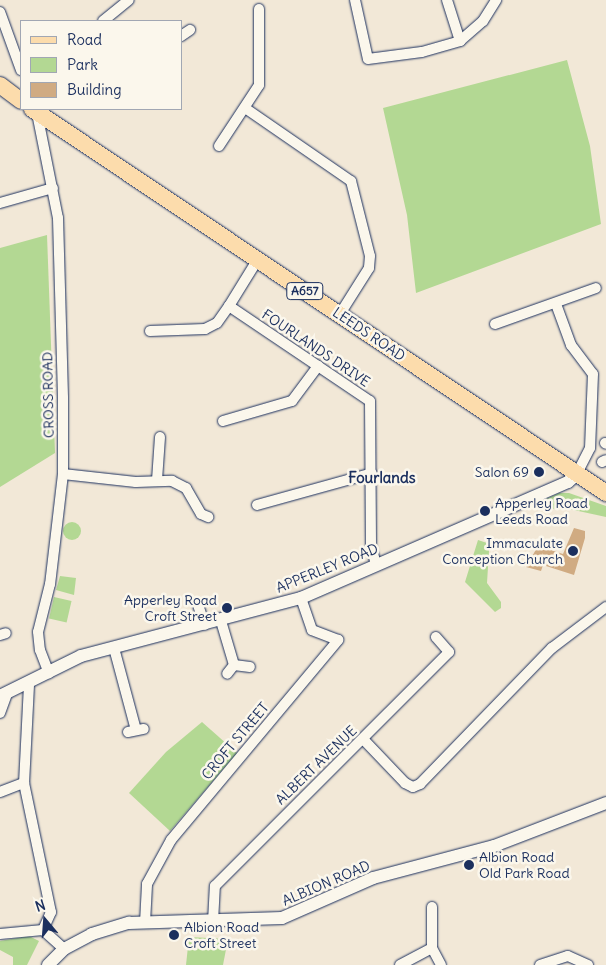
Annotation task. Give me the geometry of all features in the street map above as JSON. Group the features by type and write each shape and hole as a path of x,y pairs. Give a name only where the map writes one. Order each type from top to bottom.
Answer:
{"main road":[{"path":"0,85 20,100"},
{"name":"LEEDS ROAD","path":"35,111 606,493"}],"street":[{"path":"104,20 129,0"},
{"path":"355,0 368,59 422,52 460,41 481,24 496,0"},
{"path":"447,0 460,41"},
{"path":"219,146 246,108 259,85 259,9"},
{"path":"0,12 20,67"},
{"path":"246,108 351,181 370,256 368,268 340,314"},
{"name":"CROSS ROAD","path":"35,111 58,218 63,474 50,584 38,632 40,650 49,674"},
{"path":"0,203 53,188"},
{"path":"150,331 205,328 217,323 258,259"},
{"path":"495,324 556,304 596,288"},
{"path":"556,304 571,345 593,374 590,448 577,474"},
{"name":"FOURLANDS DRIVE","path":"229,306 370,401 372,473 371,546 376,565"},
{"path":"222,420 292,401 318,366"},
{"path":"157,480 160,437"},
{"path":"256,505 372,473"},
{"path":"63,474 136,482 172,481 186,488 200,514 208,517"},
{"name":"APPERLEY ROAD","path":"4,695 29,685 81,656 221,621 301,598 568,482 577,474"},
{"name":"CROFT STREET","path":"145,923 147,884 171,840 338,640 312,630 301,598"},
{"path":"198,605 205,625"},
{"path":"363,739 405,783 413,787 420,784 552,648 606,606"},
{"path":"221,621 234,665"},
{"name":"ALBERT AVENUE","path":"213,922 215,886 449,652 436,637"},
{"path":"114,648 136,731"},
{"path":"234,665 250,666"},
{"path":"227,674 234,665"},
{"path":"29,685 24,782 51,912 43,930"},
{"path":"0,714 4,695"},
{"path":"0,792 24,782"},
{"name":"ALBION ROAD","path":"48,965 64,950 92,934 145,923 282,918 373,878 494,846 606,803"},
{"path":"432,907 432,948 441,965"},
{"path":"0,934 43,930 64,950"},
{"path":"400,965 432,948"},
{"path":"540,965 568,956 588,965"}],"green space":[{"path":"567,60 590,146 601,224 416,293 407,215 383,108"},
{"path":"47,235 55,453 0,487 0,248"},
{"path":"559,493 569,493 606,506 606,517 560,507 549,510 544,504 546,499"},
{"path":"72,522 78,525 81,531 78,537 72,540 66,537 63,531 66,525"},
{"path":"478,540 487,543 489,551 487,583 501,602 501,608 495,612 465,582"},
{"path":"60,576 76,578 74,595 56,590"},
{"path":"54,597 72,601 67,622 49,618"},
{"path":"202,722 237,753 170,831 129,793 166,752"},
{"path":"29,936 39,941 27,965 13,965 13,957 0,950 0,941"},
{"path":"189,937 228,939 223,965 186,965"}],"building":[{"name":"Immaculate Conception Church","path":"574,528 585,531 585,538 574,575 543,565 541,571 526,567 538,546 563,554"}],"place":[{"name":"Salon 69","path":"539,472"},
{"name":"Apperley Road Leeds Road","path":"485,511"},
{"name":"Immaculate Conception Church","path":"573,551"},
{"name":"Apperley Road Croft Street","path":"227,608"},
{"name":"Albion Road Old Park Road","path":"469,865"},
{"name":"Albion Road Croft Street","path":"174,935"}],"district":[{"name":"Fourlands","path":"382,478"}]}
